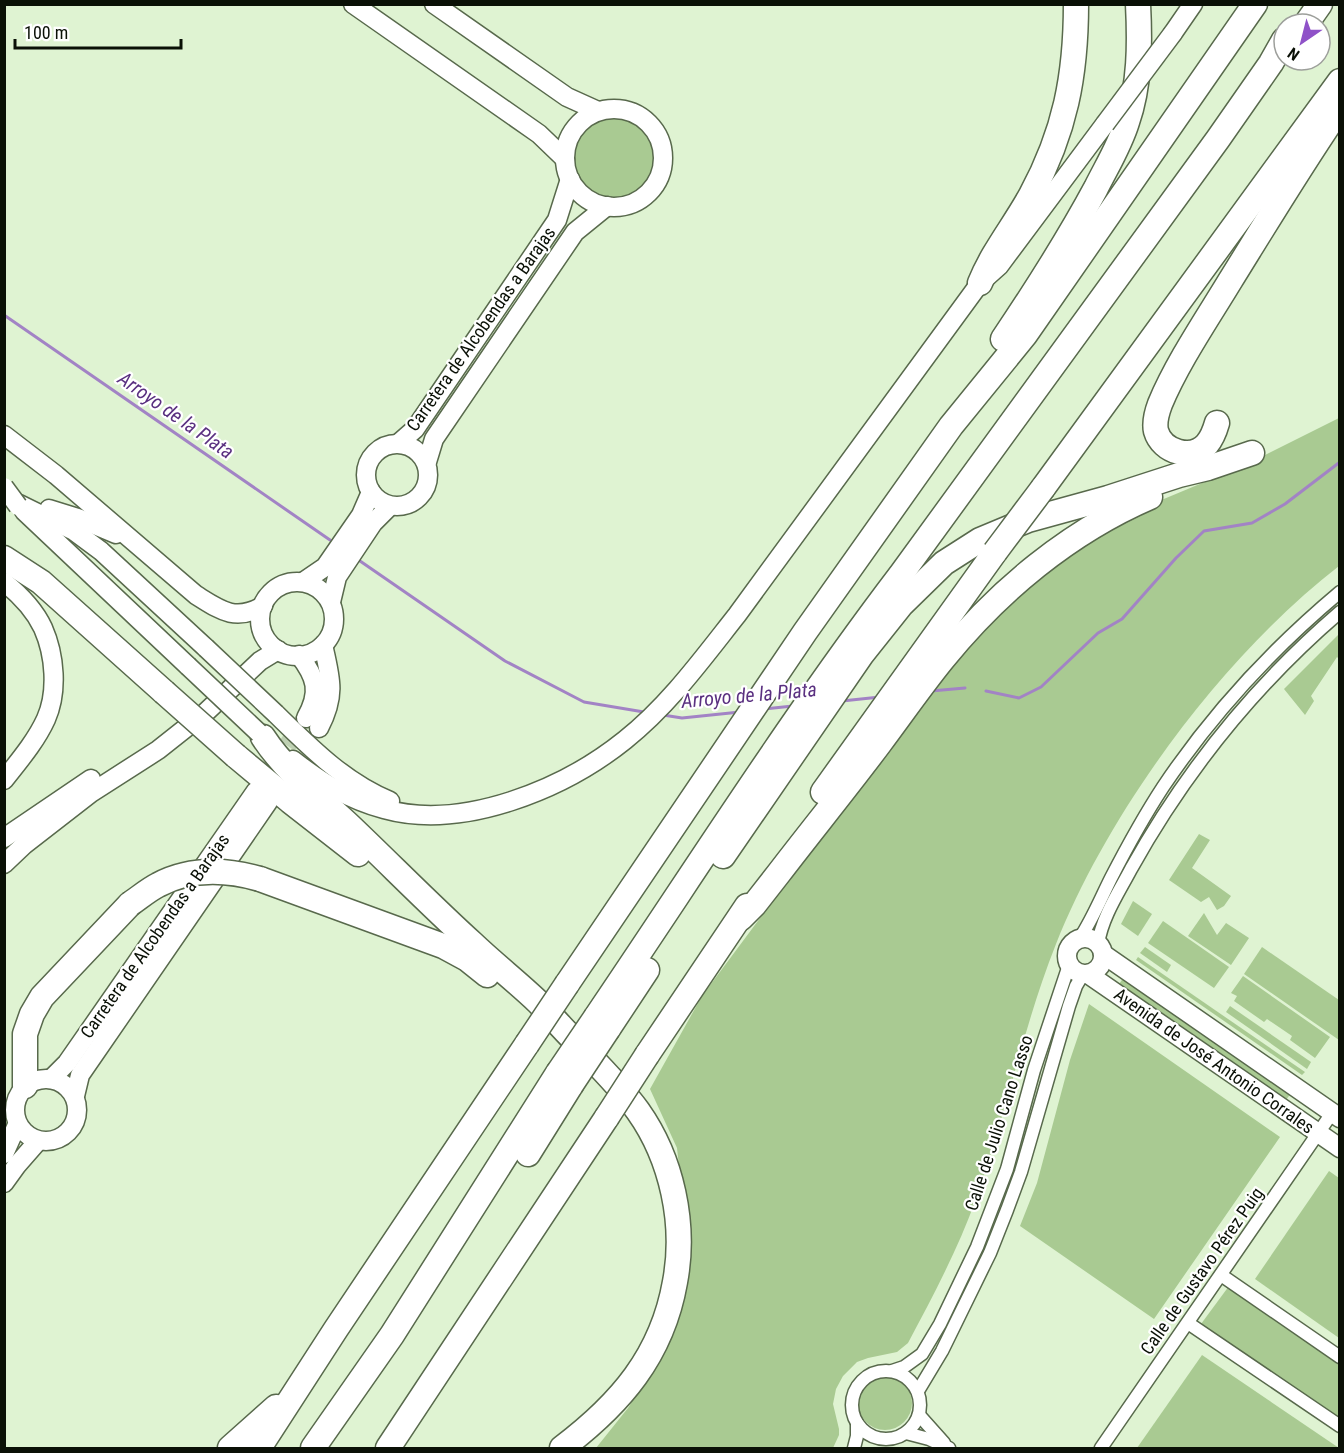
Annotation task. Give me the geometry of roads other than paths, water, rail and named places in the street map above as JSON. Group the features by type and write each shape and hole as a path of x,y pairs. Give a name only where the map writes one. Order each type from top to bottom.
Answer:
{"highway":[{"path":"980,283 990,259 1031,195 1051,155 1072,80 1077,4"},
{"path":"951,426 992,355 1067,238 1115,153 1128,122 1135,92 1138,4"},
{"path":"259,1449 336,1329 805,632 951,426 1025,335 1255,4"},
{"path":"602,1023 795,751 902,573 1272,65"},
{"path":"388,1449 647,1056 741,918 754,905 873,737 918,659 1340,81"},
{"path":"1217,423 1208,444 1199,450 1186,453 1165,445 1159,438 1155,426 1164,394 1268,218 1340,108"},
{"path":"313,1449 602,1023 766,760 856,648 944,563 980,540 1028,520 1108,498 1252,453"},
{"path":"873,737 1005,592 1029,571 1117,513 1184,483 1208,468"},
{"path":"4,558 41,582 236,756 290,801 458,930"},
{"path":"261,735 275,756 538,1003 605,1072 638,1111 659,1151 673,1186 679,1241 678,1265 671,1308 659,1340 623,1395 583,1433 562,1449"},
{"path":"25,1086 25,1034 32,1014 42,997 130,904 157,885 210,870 240,873 260,879 444,946 467,959 532,1010 564,1031"},
{"path":"333,1449 436,1295 565,1079"},
{"path":"230,1449 279,1404 336,1329"}],"street":[{"path":"353,4 539,134 565,159"},
{"path":"434,4 567,97 598,111"},
{"path":"4,487 12,501 261,735 335,791 386,810 417,815 456,813 507,804 576,772 626,739 663,704 698,664 737,615 980,283 999,266 1193,4"},
{"path":"612,109 627,111 640,117 651,126 659,139 662,167 657,181 648,192 628,204 608,206 593,202 580,192 570,179 565,159 573,130 580,122 598,111 612,109"},
{"name":"Carretera de Alcobendas a Barajas","path":"399,443 415,429 557,220 570,179"},
{"name":"Carretera de Alcobendas a Barajas","path":"427,462 434,439 574,232 608,206"},
{"path":"4,435 196,595 224,611 242,615 263,606"},
{"path":"399,443 416,449 427,462 429,476 425,490 416,501 404,506 390,506 379,501 371,492 366,481 366,468 372,456 382,447 399,443"},
{"path":"303,582 325,567 361,515 371,492"},
{"path":"12,501 74,531 101,551 338,772 369,792 391,802 456,813"},
{"path":"12,501 78,518 137,544"},
{"path":"331,602 337,576 373,524 390,506"},
{"path":"4,582 18,594 43,627 51,657 53,691 47,717 39,732 4,780"},
{"path":"303,582 320,589 331,602 335,617 332,632 323,645 312,653 299,656 278,650 268,641 262,630 260,618 263,606 272,592 286,583 303,582"},
{"path":"1340,592 1267,659 1235,693 1203,732 1163,788 1132,839 1080,938 1068,949 1067,955 1080,971 1098,969 1101,964 1106,918 1143,848 1174,797 1247,703 1277,670 1340,612"},
{"path":"299,656 311,670 316,691 313,723 328,711 332,693 323,645"},
{"path":"4,864 24,845 91,793 158,750 206,712 260,661 278,650"},
{"path":"4,838 84,783 178,733"},
{"name":"Carretera de Alcobendas a Barajas","path":"51,1078 67,1063 262,796 80,1075 75,1096"},
{"path":"1080,938 1090,938 1101,949"},
{"name":"Avenida de José Antonio Corrales","path":"1101,949 1336,1115"},
{"name":"Avenida de José Antonio Corrales","path":"1080,971 1340,1148"},
{"name":"Calle de Julio Cano Lasso","path":"892,1371 904,1367 922,1354 940,1324 976,1247 1007,1168 1034,1070 1080,971"},
{"name":"Calle de Julio Cano Lasso","path":"918,1391 942,1351 995,1243 1021,1172 1080,971"},
{"path":"4,1154 17,1125 14,1104 25,1086 37,1079 51,1078 65,1084 75,1096 77,1114 70,1130 56,1140 38,1141 26,1135 17,1125"},
{"name":"Calle de Gustavo Pérez Puig","path":"1101,1449 1318,1133 1336,1115"},
{"path":"4,1183 17,1164 38,1141"},
{"path":"1221,1275 1340,1357"},
{"path":"1188,1323 1340,1426"},
{"path":"881,1370 903,1375 918,1391 921,1403 919,1414 914,1425 906,1433 887,1439 875,1437 865,1432 857,1423 852,1412 855,1390 861,1381 881,1370"},
{"path":"919,1414 949,1448"},
{"path":"854,1449 857,1423"},
{"path":"906,1433 929,1439 949,1448"},
{"path":"877,1449 887,1439"}],"waterway":[{"name":"Arroyo de la Plata","path":"4,315 330,540"},
{"name":"Arroyo de la Plata","path":"986,691 1019,698 1041,687 1098,633 1122,619 1176,558 1204,531 1252,523 1285,504 1340,462"},
{"name":"Arroyo de la Plata","path":"360,561 505,661 584,702 644,712"},
{"name":"Arroyo de la Plata","path":"931,691 965,688"},
{"name":"Arroyo de la Plata","path":"842,701 880,697"},
{"name":"Arroyo de la Plata","path":"764,709 793,706"},
{"name":"Arroyo de la Plata","path":"663,715 682,718 740,712"}],"tunnel":[{"path":"272,768 304,721"}]}
